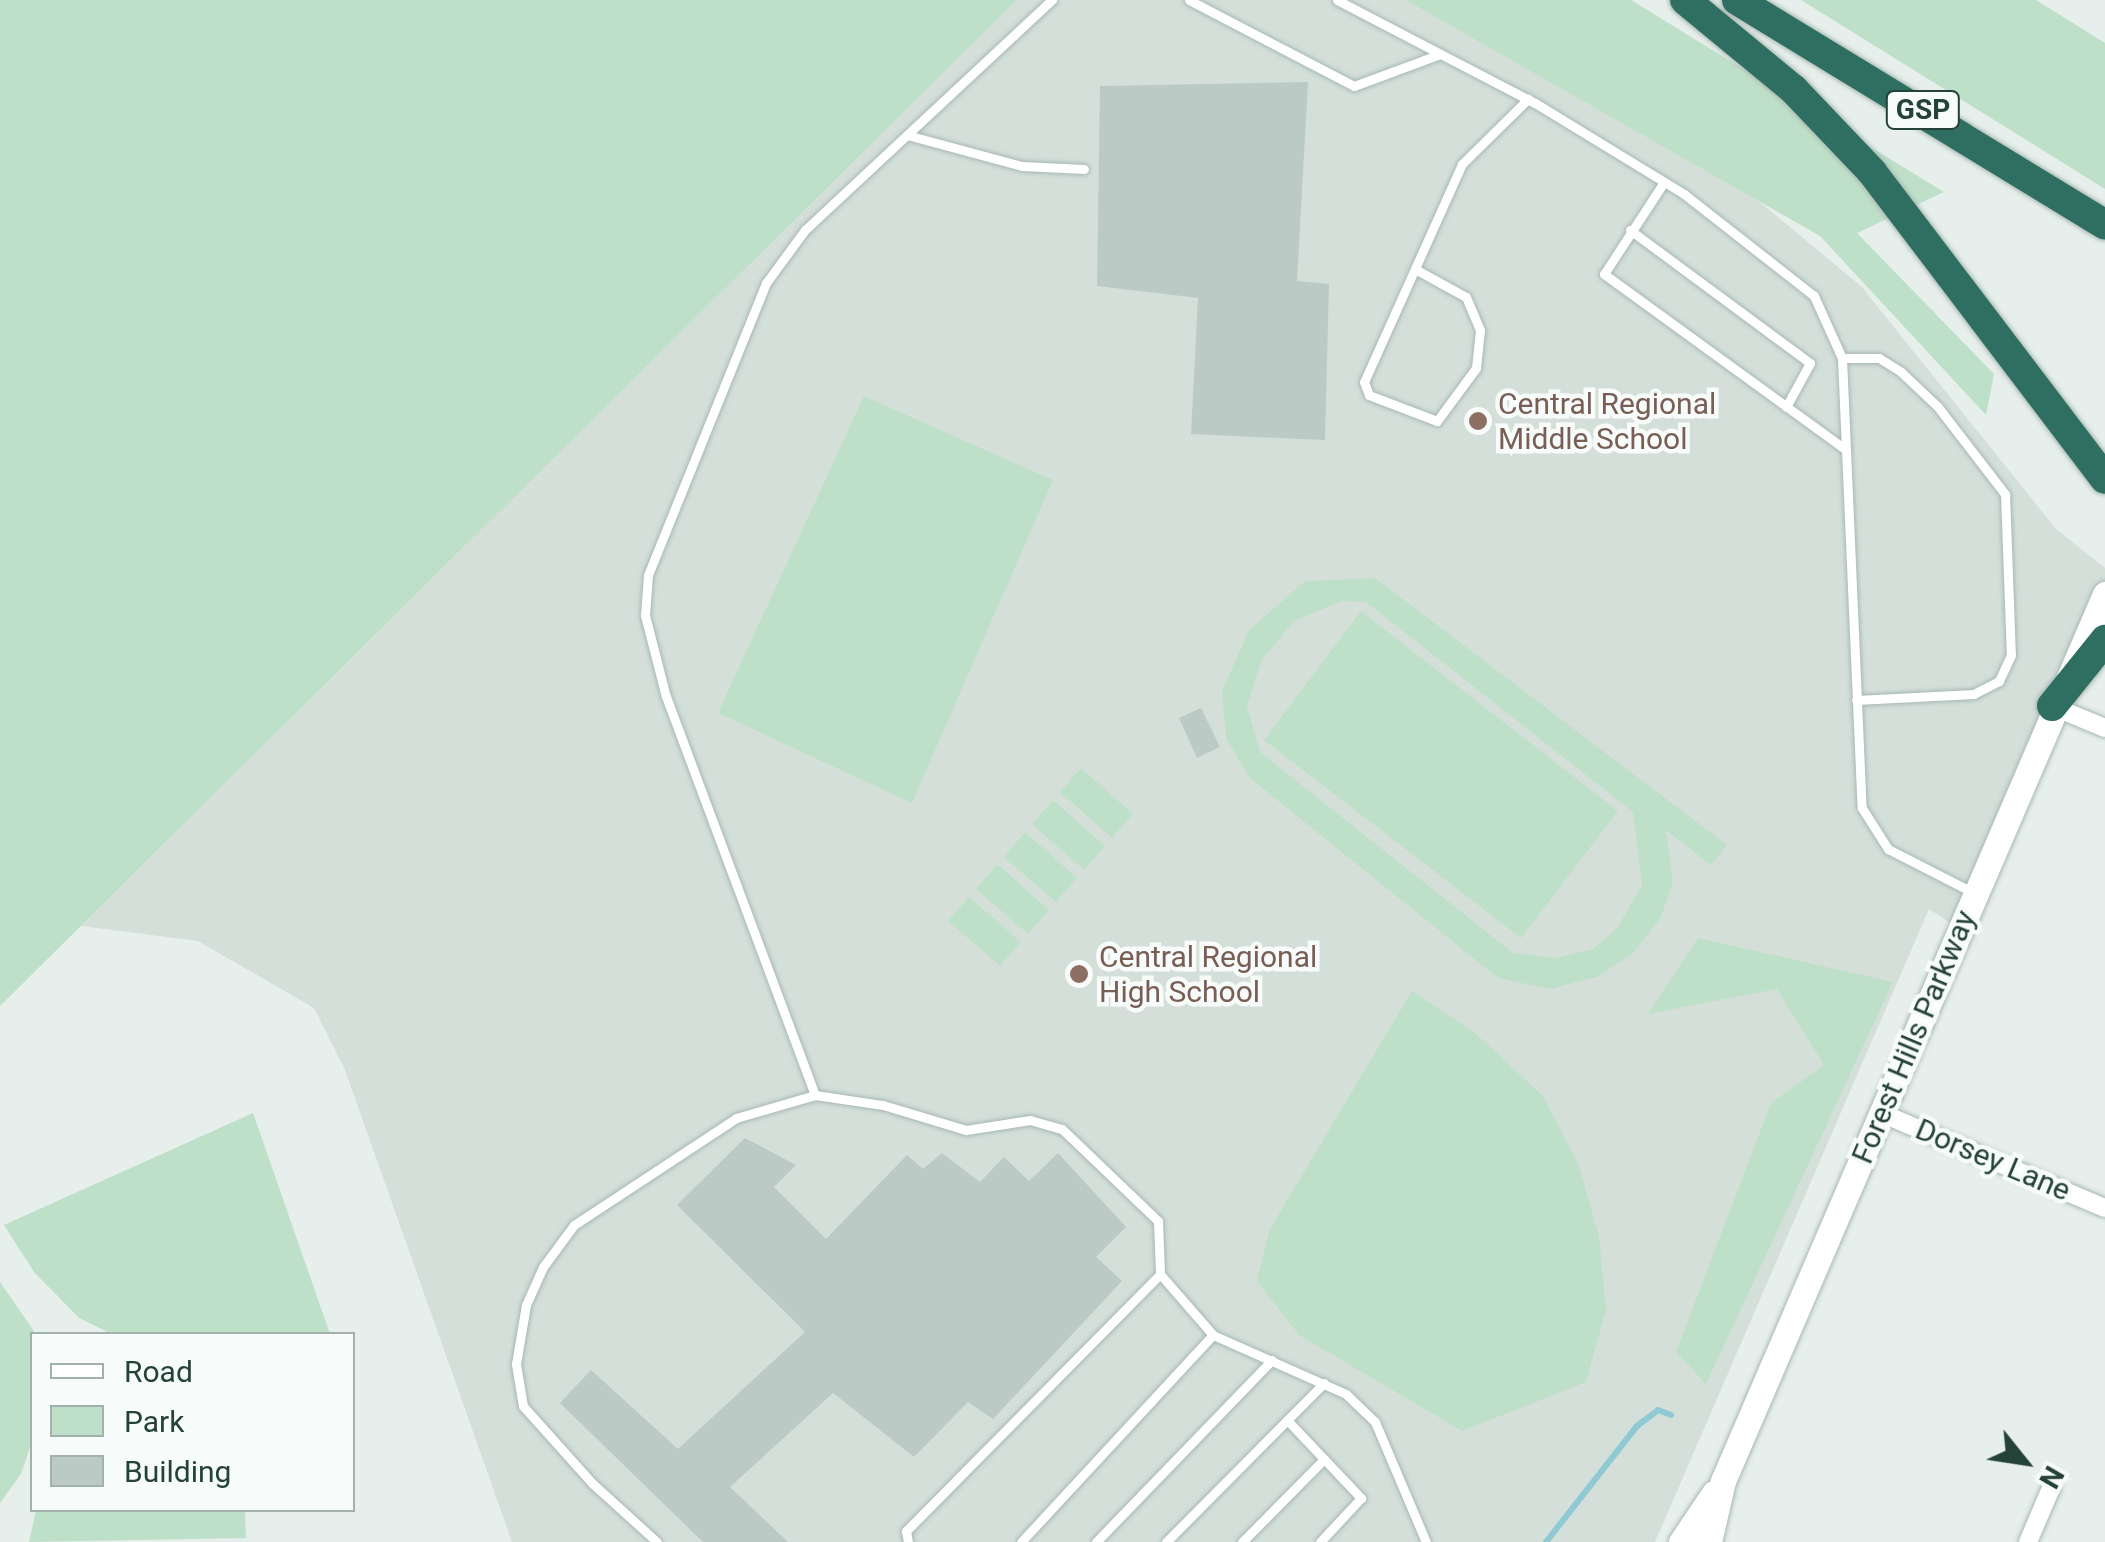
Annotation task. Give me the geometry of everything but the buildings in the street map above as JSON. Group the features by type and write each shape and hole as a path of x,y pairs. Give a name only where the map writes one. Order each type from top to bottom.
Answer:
{"highway":[{"path":"1685,0 1794,90 1872,172 2105,479"},
{"name":"GSP","path":"1737,0 2105,224"},
{"path":"2052,706 2105,640"}],"main road":[{"name":"Forest Hills Parkway","path":"1709,1542 1723,1481 2052,706 2105,594"},
{"name":"Forest Hills Parkway","path":"1682,1542 1723,1481"}],"street":[{"path":"2052,706 2105,728"},
{"name":"Dorsey Lane","path":"1881,1113 2105,1208"},
{"path":"2028,1542 2052,1486"}],"lane":[{"path":"815,1095 666,696 646,616 648,575 766,283 805,230 1052,0"},
{"path":"1188,0 1354,86 1440,54"},
{"path":"1337,0 1528,99 1664,182 1781,264 1814,296 1842,358 1861,796 1874,832 1908,863 1974,893"},
{"path":"1416,269 1466,297 1480,330 1481,349 1466,390 1437,421 1368,395 1364,382 1462,164 1528,99"},
{"path":"907,135 1006,162 1084,168"},
{"path":"1664,182 1602,270 1606,278 1845,449"},
{"path":"1630,230 1810,363 1786,408"},
{"path":"1842,358 1879,358 1901,372 1938,407 2005,494 2006,512 2011,654 1999,681 1974,694 1856,700"},
{"path":"657,1542 592,1483 523,1406 516,1364 526,1306 542,1267 574,1225 736,1118 815,1095 883,1105 966,1130 1030,1120 1062,1129 1158,1222 1160,1274 1214,1334 1324,1382 1375,1422 1426,1542"},
{"path":"908,1542 906,1531 1160,1274"},
{"path":"1022,1542 1214,1334"},
{"path":"1096,1542 1272,1360"},
{"path":"1166,1542 1324,1382"},
{"path":"1287,1420 1361,1498 1320,1542"},
{"path":"1242,1542 1324,1459"}],"shaded area":[{"name":"Central Regional High School","path":"1017,0 1439,0 1716,166 1861,286 2056,529 2105,568 2105,594 1963,931 1929,909 1655,1542 512,1542 345,1070 314,1008 198,941 81,926"}],"green space":[{"path":"0,0 1017,0 0,1006"},
{"path":"1406,0 1631,0 1944,192 1857,233 1994,374 1986,415 1820,236"},
{"path":"1801,0 2036,0 2105,43 2105,189"},
{"path":"864,396 1053,480 912,803 718,713"},
{"path":"1375,578 1727,845 1711,865 1666,830 1673,882 1661,917 1633,953 1597,977 1550,989 1498,978 1250,778 1226,738 1222,691 1249,630 1305,581","holes":["1342,601 1366,602 1633,812 1642,885 1618,927 1593,949 1556,958 1513,953 1260,752 1247,706 1261,661 1294,621"]},
{"path":"1361,611 1618,811 1521,938 1264,740"},
{"path":"1081,768 1133,814 1112,838 1060,792"},
{"path":"1053,800 1105,846 1084,870 1032,824"},
{"path":"1025,832 1077,878 1056,902 1004,857"},
{"path":"997,864 1049,910 1028,934 976,889"},
{"path":"969,897 1021,942 1000,966 948,921"},
{"path":"1698,938 1893,982 1706,1384 1676,1352 1771,1103 1824,1065 1777,989 1648,1014"},
{"path":"1412,991 1474,1032 1543,1096 1579,1166 1599,1237 1606,1310 1586,1382 1462,1431 1299,1335 1257,1281 1270,1229"},
{"path":"253,1113 329,1332 108,1332 79,1318 34,1272 4,1225"},
{"path":"0,1282 35,1332 30,1332 30,1447 21,1474 0,1503"},
{"path":"36,1512 245,1512 246,1538 29,1542"}],"waterway":[{"path":"1546,1542 1637,1426 1658,1410 1671,1415"}],"place":[{"name":"Central Regional Middle School","path":"1478,421"},
{"name":"Central Regional High School","path":"1079,974"}]}
